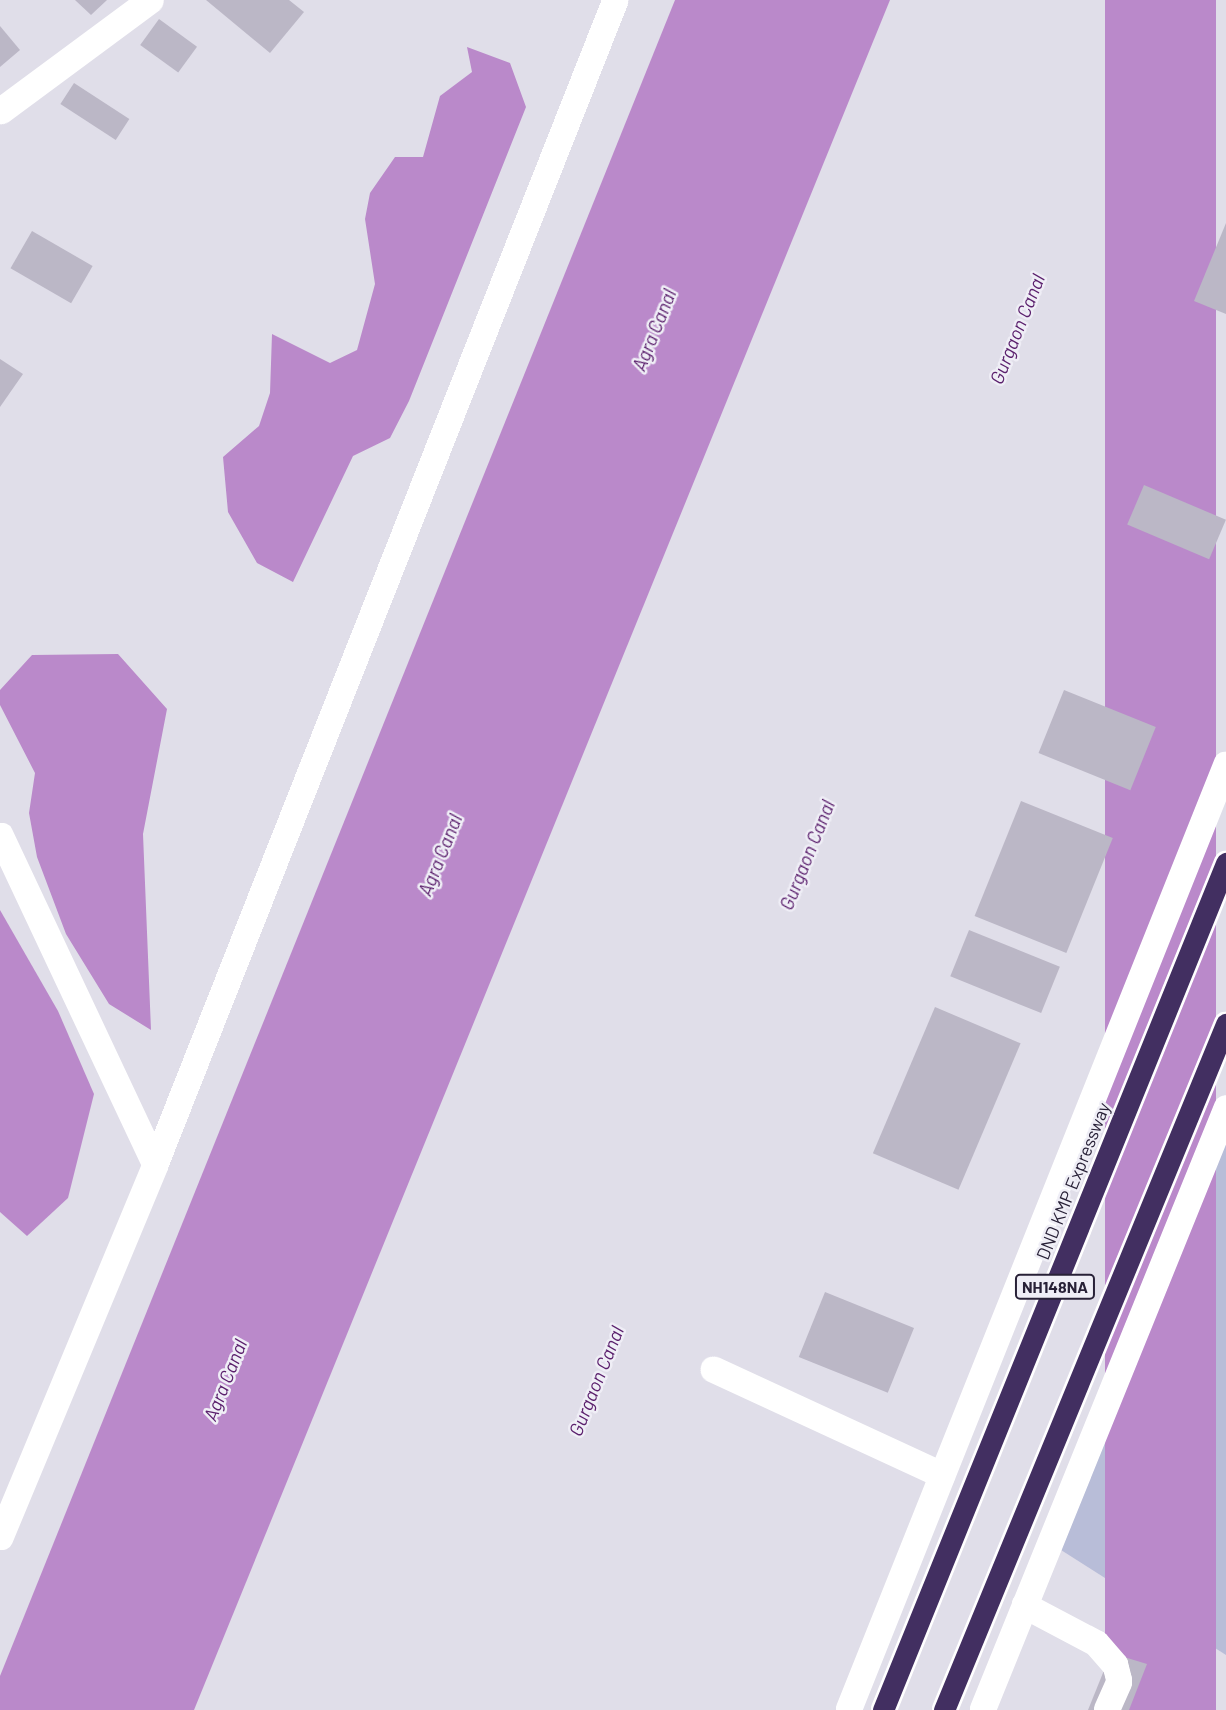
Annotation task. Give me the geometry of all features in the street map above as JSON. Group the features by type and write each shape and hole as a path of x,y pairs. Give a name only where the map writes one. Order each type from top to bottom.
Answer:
{"highway":[{"name":"DND KMP Expressway","path":"883,1710 1226,863"},
{"name":"NH148NA","path":"944,1710 1226,1024"}],"street":[{"path":"0,111 150,0"},
{"path":"0,1538 155,1164 615,0"},
{"path":"848,1710 1226,764"},
{"path":"0,835 24,892 155,1164"},
{"path":"982,1710 1226,1108"},
{"path":"713,1369 942,1475"},
{"path":"1024,1605 1096,1643 1115,1665 1119,1681 1106,1710"}],"shaded area":[{"path":"1226,1142 1226,1655 1061,1550"}],"water":[{"name":"Agra Canal","path":"675,0 890,0 194,1710 0,1710 0,1676"},
{"path":"1105,0 1216,0 1216,1710 1105,1710"},
{"path":"467,47 510,63 526,107 409,401 390,438 353,456 293,582 257,563 228,512 223,457 259,426 270,393 272,334 330,363 357,350 375,284 365,219 370,193 395,157 423,157 440,96 472,72"},
{"path":"118,654 167,709 143,834 151,1030 109,1004 66,934 37,857 29,813 35,773 0,705 0,690 32,655"},
{"path":"0,910 58,1011 94,1094 68,1198 27,1236 0,1212"}],"building":[{"path":"75,0 107,0 91,15"},
{"path":"206,0 289,0 304,12 270,53"},
{"path":"159,19 197,47 178,73 140,45"},
{"path":"0,26 20,50 0,67"},
{"path":"74,83 129,119 116,140 60,104"},
{"path":"1226,223 1226,314 1194,301"},
{"path":"32,231 93,266 71,303 11,268"},
{"path":"0,359 23,374 0,407"},
{"path":"1144,485 1226,520 1209,559 1127,525"},
{"path":"1064,690 1156,727 1130,790 1039,753"},
{"path":"1021,801 1113,838 1066,953 975,916"},
{"path":"969,930 1060,967 1041,1013 950,976"},
{"path":"935,1007 1021,1043 958,1190 873,1153"},
{"path":"825,1292 914,1328 888,1393 799,1357"},
{"path":"1111,1653 1147,1664 1129,1710 1088,1710"}],"water label":[{"name":"Gurgaon Canal","path":"1017,329"},
{"name":"Gurgaon Canal","path":"807,855"},
{"name":"Gurgaon Canal","path":"596,1381"}]}
